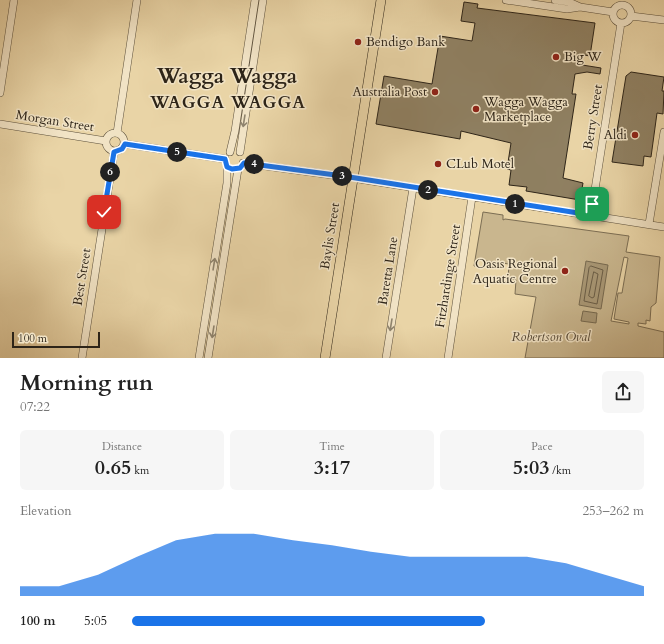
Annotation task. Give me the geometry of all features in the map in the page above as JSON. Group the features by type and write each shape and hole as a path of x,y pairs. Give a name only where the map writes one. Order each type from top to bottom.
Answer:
{"main road":[{"name":"Baylis Street","path":"325,358 381,0"}],"street":[{"path":"0,94 14,0"},
{"path":"117,133 138,0"},
{"path":"244,163 240,152 243,106 247,76 249,40 255,0"},
{"path":"247,76 257,41 263,0"},
{"path":"506,0 566,9 580,7"},
{"path":"556,0 568,2 580,7 613,12"},
{"path":"624,2 630,10 631,16 628,21 621,23 613,18 613,12 624,2"},
{"path":"254,10 262,11"},
{"path":"631,16 664,20"},
{"name":"Berry Street","path":"591,215 621,23"},
{"path":"249,40 257,41"},
{"path":"200,349 209,354 225,244 227,167 225,159 230,152 243,106"},
{"name":"Morgan Street","path":"0,124 106,141"},
{"path":"649,224 664,132"},
{"path":"117,133 109,136 106,141 109,149 114,152 122,149 125,144"},
{"path":"117,133 122,136 125,144"},
{"path":"125,144 225,159"},
{"path":"230,152 235,150 240,152"},
{"name":"Best Street","path":"82,358 114,152"},
{"path":"244,163 353,178 664,227"},
{"path":"199,358 217,243 238,169 244,163"},
{"path":"227,167 238,169"},
{"name":"Baretta Lane","path":"386,358 413,188"},
{"name":"Fitzhardinge Street","path":"448,358 472,197"},
{"path":"217,243 225,244"},
{"path":"211,280 220,281"},
{"path":"206,313 215,314"}],"green space":[{"name":"Robertson Oval","path":"483,212 503,215 503,220 505,219 629,236 626,252 660,257 656,303 651,307 650,321 646,320 646,324 638,323 638,326 664,332 664,358 525,358 536,297 515,294 516,280 508,279 509,264 478,260 477,266 474,266","holes":["624,257 628,258 622,293 618,293 614,319 629,322 629,324 611,321"]}],"water":[{"path":"586,261 608,265 601,309 579,305"},
{"path":"583,311 597,313 596,323 581,321"}],"building":[{"name":"Wagga Wagga Marketplace","path":"464,2 478,4 477,8 595,23 590,56 578,54 576,64 601,68 600,74 587,72 575,74 572,94 576,94 563,178 583,183 580,200 526,191 527,187 509,185 511,170 507,169 511,143 461,131 460,139 376,124 384,76 432,84 440,36 472,41 475,23 461,21"},
{"path":"631,72 664,77 662,91 664,91 663,114 657,113 651,157 644,156 643,166 612,162 626,76"}],"place":[{"name":"Bendigo Bank","path":"358,42"},
{"name":"Big W","path":"556,57"},
{"name":"Australia Post","path":"435,92"},
{"name":"Wagga Wagga Marketplace","path":"476,109"},
{"name":"Aldi","path":"635,135"},
{"name":"CLub Motel","path":"438,164"},
{"name":"Oasis Regional Aquatic Centre","path":"565,271"}],"district":[{"name":"Wagga Wagga","path":"227,76"},
{"name":"WAGGA WAGGA","path":"228,102"}],"route":[{"path":"104,212 114,152 120,151 125,144 225,159 227,167 235,170 240,168 244,163 343,176 591,215 592,204"}]}
